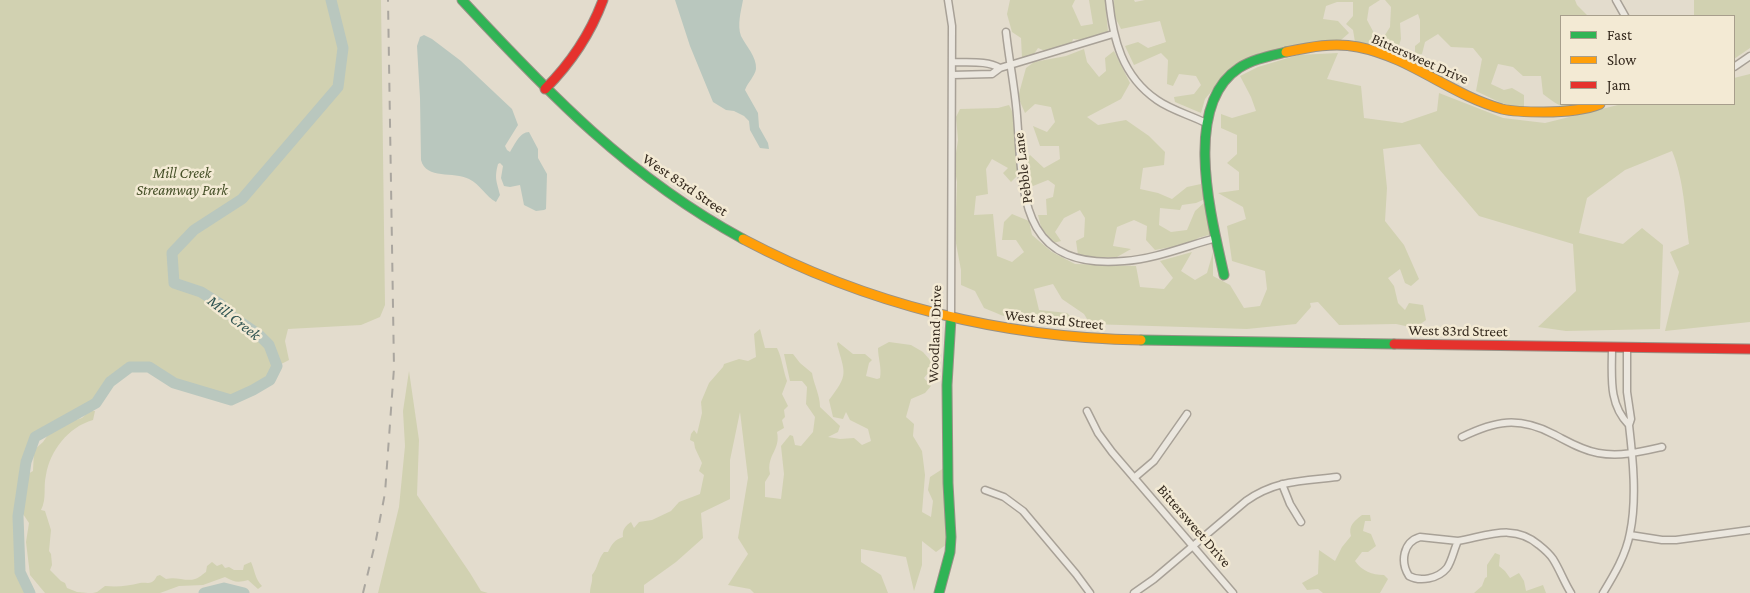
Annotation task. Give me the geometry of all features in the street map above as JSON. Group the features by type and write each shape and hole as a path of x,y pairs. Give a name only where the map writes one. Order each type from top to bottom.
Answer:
{"main road":[{"name":"West 83rd Street","path":"462,0 545,90 588,130 640,173 691,208 736,235 785,260 851,288 916,310 1031,333 1094,339 1750,349"},
{"path":"545,90 577,54 595,23 604,0"},
{"name":"Bittersweet Drive","path":"1224,275 1216,238 1207,176 1206,123 1209,108 1228,76 1256,60 1327,45 1343,45 1372,51 1482,102 1505,110 1567,112 1597,105"},
{"name":"Woodland Drive","path":"939,593 950,552 951,537 948,483 947,385 951,318"}],"street":[{"name":"Woodland Drive","path":"948,0 952,26 951,318"},
{"path":"1108,0 1113,34 1126,67 1138,84 1158,101 1206,123"},
{"path":"1616,0 1624,15"},
{"name":"Pebble Lane","path":"1006,32 1016,105 1024,197 1038,231 1050,244 1059,251 1078,258 1111,262 1138,259 1216,238"},
{"path":"952,75 992,74 1000,68 1113,34"},
{"path":"1735,67 1750,56"},
{"path":"952,62 993,64 1000,68"},
{"path":"1612,348 1613,396 1615,405 1629,425"},
{"path":"1603,593 1620,562 1630,535 1634,503 1629,425 1631,419 1627,392 1627,348"},
{"name":"Bittersweet Drive","path":"1087,411 1098,433 1134,478 1194,545 1233,593"},
{"path":"1134,478 1154,461 1187,414"},
{"path":"1462,437 1495,423 1514,423 1544,430 1588,450 1608,454 1632,454 1662,447"},
{"path":"1134,593 1154,579 1246,500 1260,491 1282,484 1337,477"},
{"path":"1282,484 1290,504 1301,522"},
{"path":"985,490 1004,498 1023,511 1090,593"},
{"path":"1630,535 1662,540 1676,540 1750,530"},
{"path":"1458,541 1448,566 1439,574 1421,580 1409,576 1406,570 1405,555 1409,543 1413,540 1428,538 1458,541 1502,532 1528,537 1545,550 1552,557 1571,593"}],"green space":[{"name":"Mill Creek Streamway Park","path":"0,0 381,0 385,305 380,317 361,325 288,329 285,341 289,360 278,367 274,375 267,382 231,400 174,383 149,367 130,367 110,382 96,403 35,437 26,462 18,516 20,572 30,593 0,593"},
{"path":"1010,0 1075,0 1072,6 1081,26 1093,24 1089,0 1105,0 1108,32 1082,40 1073,39 1071,45 1045,51 1038,48 1032,57 1022,58 1021,38 1012,32 1007,14"},
{"path":"1114,0 1134,0 1135,2 1145,0 1380,0 1369,7 1367,20 1375,35 1369,44 1355,42 1353,30 1346,24 1353,16 1353,2 1337,2 1326,6 1323,19 1338,21 1349,33 1341,40 1309,43 1249,58 1226,74 1205,99 1201,113 1175,102 1174,97 1194,94 1201,85 1196,76 1179,74 1173,86 1167,84 1168,60 1161,53 1134,65 1125,46 1138,42 1148,48 1166,42 1160,21 1121,29 1112,11"},
{"path":"1385,0 1575,0 1577,5 1587,15 1560,15 1560,105 1581,105 1563,107 1543,94 1541,76 1523,76 1513,67 1498,64 1491,84 1504,90 1512,88 1524,95 1524,109 1501,103 1476,91 1482,59 1473,48 1451,47 1438,34 1425,42 1422,54 1415,55 1415,46 1420,42 1420,20 1418,14 1400,23 1401,39 1397,52 1386,49 1380,43 1390,27 1391,7"},
{"path":"1694,0 1750,0 1750,48 1735,58 1735,15 1694,15"},
{"path":"1084,49 1087,62 1099,77 1106,71 1105,58 1114,51 1130,83 1121,99 1087,117 1098,125 1126,120 1149,136 1165,152 1164,165 1143,168 1140,189 1158,193 1172,199 1187,187 1201,184 1205,199 1196,203 1182,205 1180,210 1160,208 1159,225 1171,232 1187,230 1195,211 1205,202 1212,234 1198,238 1193,243 1155,250 1146,240 1147,226 1134,220 1117,227 1113,246 1131,249 1117,257 1092,258 1078,255 1076,241 1084,237 1085,218 1080,210 1064,218 1055,232 1061,241 1053,243 1041,227 1038,215 1047,215 1046,199 1053,197 1055,185 1048,180 1028,188 1025,162 1030,155 1044,168 1060,159 1059,146 1040,146 1033,126 1047,132 1055,122 1051,107 1035,104 1025,113 1018,97 1026,68 1034,62 1066,56"},
{"path":"1338,53 1327,79 1361,86 1364,118 1402,123 1437,111 1439,93 1503,118 1545,123 1618,105 1735,105 1735,78 1750,74 1750,322 1665,331 1679,272 1670,252 1689,244 1682,185 1672,151 1625,170 1587,198 1579,233 1623,244 1642,228 1663,245 1660,329 1566,331 1538,327 1576,291 1573,244 1479,216 1420,144 1383,149 1387,188 1385,221 1404,245 1419,279 1411,286 1405,283 1400,269 1388,278 1394,286 1398,303 1405,310 1409,303 1423,305 1426,320 1415,328 1396,324 1339,325 1318,302 1310,303 1311,307 1296,324 1247,329 1090,324 1084,314 1062,299 1053,284 1034,289 1039,310 1067,313 1074,320 1051,323 1044,320 1029,322 1006,317 984,308 975,291 961,285 961,270 955,238 957,182 954,166 958,140 956,117 960,109 998,108 1009,105 1015,117 1018,175 1011,182 1003,173 1008,168 992,159 986,169 988,194 976,196 974,215 993,214 997,256 1012,262 1024,252 1016,240 1002,240 1004,222 1012,214 1029,221 1032,235 1052,252 1075,264 1136,266 1140,287 1164,289 1173,278 1160,261 1192,252 1181,271 1195,280 1207,273 1213,252 1213,276 1230,285 1244,308 1260,306 1267,289 1265,271 1232,261 1227,226 1246,219 1243,207 1218,193 1239,190 1239,172 1227,163 1237,154 1237,135 1221,128 1221,114 1232,118 1256,111 1240,76 1258,67 1298,55"},
{"path":"760,329 765,348 777,348 779,352 787,381 782,394 788,406 784,410 785,417 782,420 784,428 777,432 777,443 769,467 770,474 765,482 765,497 781,499 784,474 781,446 790,435 793,436 795,445 801,446 813,432 815,417 806,404 807,387 802,381 790,381 784,354 793,354 812,373 820,407 840,426 838,432 828,437 840,439 854,438 862,445 871,441 868,429 850,420 846,412 843,419 833,417 829,400 840,384 844,373 838,342 853,354 865,354 872,360 869,363 866,376 877,379 880,378 878,348 889,342 911,345 923,352 930,360 933,367 924,378 931,386 925,393 911,399 906,417 914,424 913,436 922,451 925,475 922,512 931,517 933,501 928,490 930,477 944,468 947,544 936,552 922,541 922,565 914,591 906,557 861,549 861,562 881,575 888,593 754,593 750,589 728,585 748,554 738,538 748,478 740,412 730,460 730,499 701,513 703,538 676,562 644,585 644,593 590,593 592,575 600,558 604,552 608,552 615,541 623,537 627,525 631,522 634,528 639,522 652,520 671,511 679,502 700,494 704,475 699,471 702,463 694,442 690,440 694,430 697,434 702,413 701,402 709,383 724,364 739,359 748,361 756,357 754,334"},
{"path":"409,371 419,440 417,495 481,591 488,593 378,593 399,507 405,446 403,411"},
{"path":"89,411 95,411 93,420 84,423 68,434 52,457 46,475 44,502 41,510 45,511 51,530 49,551 52,565 50,570 65,583 67,588 77,592 88,593 45,593 30,575 26,542 29,523 23,514 26,475 33,471 34,450 50,432 82,418"},
{"path":"1362,515 1370,515 1371,521 1365,521 1363,531 1371,534 1376,546 1368,552 1362,552 1355,561 1364,570 1384,575 1388,579 1380,593 1323,593 1318,589 1307,590 1302,583 1318,574 1319,550 1335,561 1342,547 1351,536 1350,529 1352,524"},
{"path":"1495,553 1500,555 1499,566 1510,578 1519,573 1524,581 1526,591 1543,585 1546,593 1474,593 1482,586 1487,577 1487,565"},
{"path":"212,562 217,566 222,564 225,568 243,570 244,565 251,562 256,578 262,586 258,589 248,580 236,582 225,577 203,585 179,586 160,593 93,593 105,586 150,583 160,575 166,579 195,579 206,572 207,566"}],"shaded area":[{"path":"675,0 743,0 740,32 756,65 754,74 745,90 758,113 759,127 768,143 769,149 760,148 750,130 749,121 744,116 734,111 726,110 713,102 690,46"},
{"path":"424,35 461,61 512,109 518,125 505,146 507,150 510,152 520,136 529,132 538,149 538,158 547,174 546,209 536,211 524,205 520,185 504,186 501,178 503,166 500,163 498,164 496,177 500,195 496,202 469,179 434,173 424,166 421,160 417,46 420,37"}],"waterway":[{"name":"Mill Creek","path":"30,593 20,572 18,516 26,462 35,437 96,403 110,382 130,367 149,367 174,383 231,400 270,380 277,366 269,345 258,334 230,315 220,304 201,292 174,283 172,253 194,230 242,199 338,87 343,48 331,0"},
{"name":"Mill Creek","path":"204,593 224,588 244,593"}],"railway":[{"path":"363,593 385,493 394,368 388,0"}],"traffic: fast":[{"path":"462,0 559,101 592,132 663,189 743,239"},
{"path":"1224,275 1213,225 1205,165 1206,136 1210,109 1221,86 1239,68 1256,60 1286,52"},
{"path":"939,593 950,552 951,537 948,483 947,385 951,318"},
{"path":"1141,340 1394,344"}],"traffic: slow":[{"path":"1286,52 1331,45 1358,47 1395,59 1465,95 1507,110 1551,112 1596,105"},
{"path":"743,239 790,262 838,282 886,299 936,313 1037,333 1141,340"}],"traffic: jam":[{"path":"545,89 579,48 603,0"},
{"path":"1394,344 1750,349"}]}
